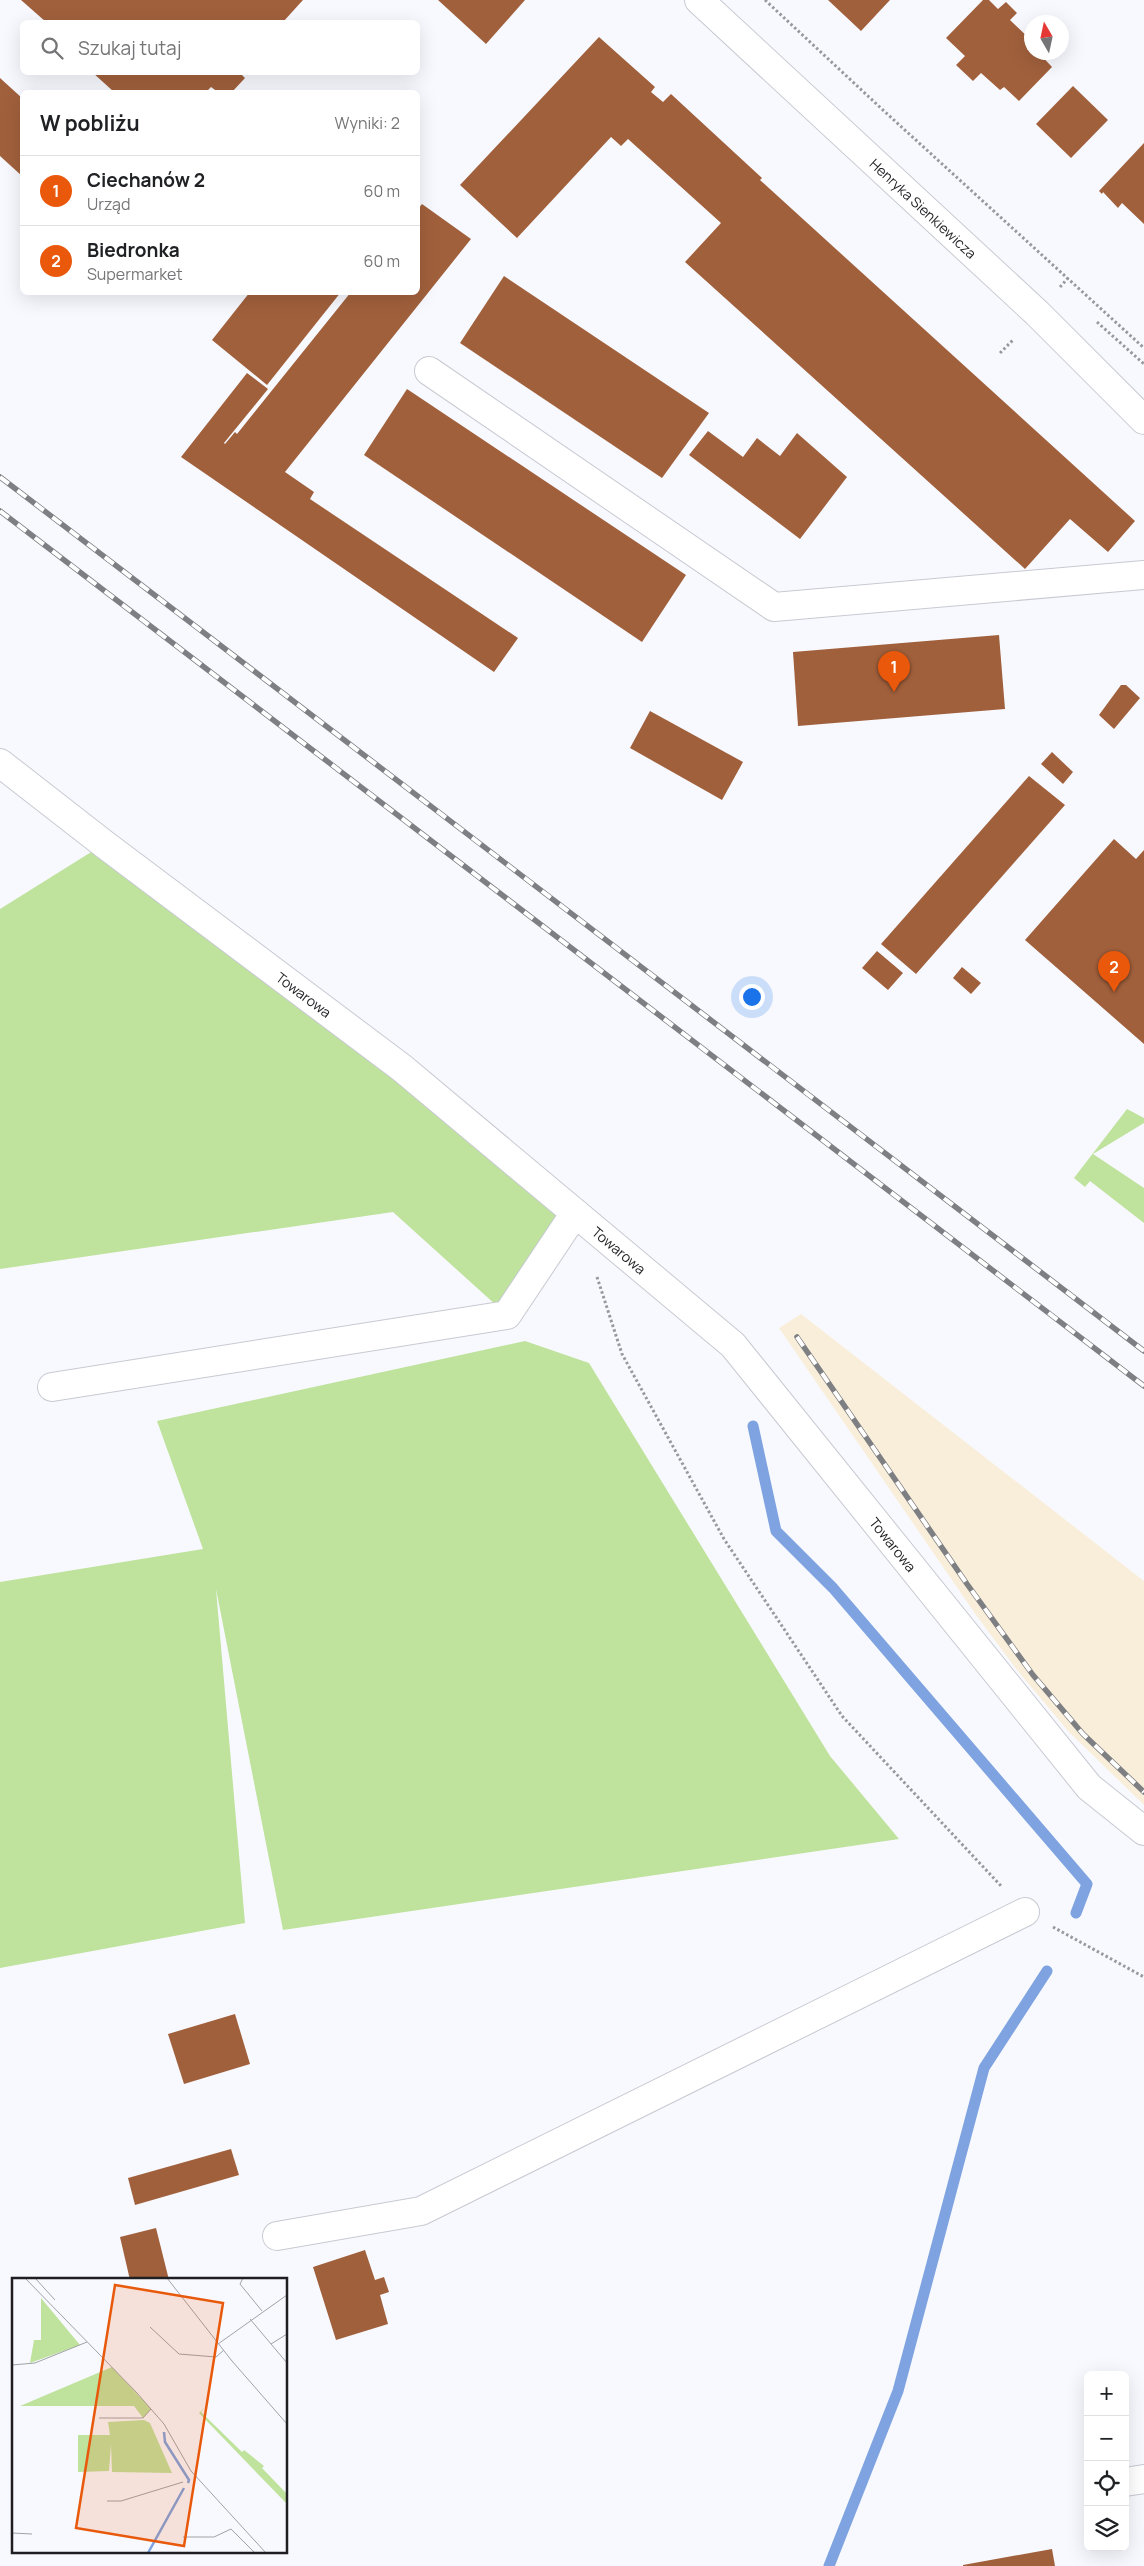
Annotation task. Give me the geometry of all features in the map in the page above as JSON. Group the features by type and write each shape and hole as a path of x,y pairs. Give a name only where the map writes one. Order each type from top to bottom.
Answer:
{"street":[{"name":"Henryka Sienkiewicza","path":"699,0 1036,312 1144,420"},
{"path":"429,371 774,607 1144,575"},
{"name":"Towarowa","path":"0,763 104,844 402,1068 733,1344 1089,1787 1144,1831"},
{"path":"52,1387 507,1315 575,1212"},
{"path":"277,2236 421,2211 1025,1912"},
{"path":"1129,2481 1144,2479"}],"path":[{"path":"765,0 1144,348"},
{"path":"594,1269 622,1354 724,1539 842,1716 1025,1912 1144,1976"}],"shaded area":[{"path":"801,1314 1144,1581 1144,1805 1068,1731 1017,1670 976,1615 779,1328"}],"green space":[{"path":"104,844 575,1213 507,1315 393,1212 0,1269 0,909"},
{"path":"1127,1109 1144,1118 1144,1123 1093,1154 1144,1188 1144,1223 1090,1181 1085,1187 1074,1178"},
{"path":"525,1341 589,1363 830,1756 899,1839 283,1930 216,1589 245,1923 0,1968 0,1582 203,1549 157,1421"}],"building":[{"path":"21,0 303,0 285,20 44,20"},
{"path":"438,0 525,0 486,44"},
{"path":"828,0 890,0 861,31"},
{"path":"983,0 989,0 998,9 1006,2 1017,13 1010,20 1024,33 1024,60 1045,60 1052,67 1019,101 1004,87 1000,90 981,73 973,81 956,65 965,56 946,38"},
{"path":"599,37 655,87 651,92 663,102 671,94 762,178 760,180 1135,521 1108,552 1070,519 1025,569 685,262 721,223 628,139 621,146 611,137 517,238 460,185"},
{"path":"95,75 242,75 245,78 234,90 215,90 211,87 208,90 112,90"},
{"path":"0,78 20,96 20,174 0,156"},
{"path":"1073,86 1108,120 1071,158 1036,124"},
{"path":"1144,143 1144,224 1122,203 1118,208 1103,192 1102,194 1099,191"},
{"path":"422,204 471,239 285,472 314,492 310,499 518,638 494,672 181,457 247,373 268,389 224,443 235,432 237,434 349,295 420,295 420,206"},
{"path":"504,276 709,413 662,478 460,343"},
{"path":"248,295 339,295 267,385 212,340"},
{"path":"407,389 686,575 642,642 364,455"},
{"path":"708,431 743,457 757,438 780,456 797,433 847,477 800,539 689,455"},
{"path":"999,635 1005,709 798,726 793,652"},
{"path":"1121,685 1126,685 1140,698 1114,729 1099,715"},
{"path":"650,711 743,762 722,800 630,748"},
{"path":"1052,752 1073,772 1063,784 1041,764"},
{"path":"1029,776 1065,805 916,974 881,944"},
{"path":"1114,839 1136,859 1144,850 1144,1044 1025,940"},
{"path":"877,951 903,973 888,990 862,968"},
{"path":"962,967 981,983 971,994 953,978"},
{"path":"235,2014 250,2064 184,2084 168,2034"},
{"path":"231,2149 239,2175 135,2205 128,2178"},
{"path":"156,2228 168,2278 130,2278 120,2237"},
{"path":"365,2250 375,2280 384,2277 389,2292 380,2295 388,2324 336,2340 313,2267"},
{"path":"1052,2549 1055,2566 963,2566 963,2565"}],"waterway":[{"path":"753,1426 776,1531 833,1588 1087,1884 1076,1913"},
{"path":"829,2566 898,2391 984,2068 1047,1971"}],"railway":[{"path":"0,477 1144,1351"},
{"path":"0,511 1144,1386"},
{"path":"797,1337 967,1584 1033,1675 1083,1734 1144,1792"}],"place":[{"name":"Ciechanów 2","path":"894,692"},
{"name":"Biedronka","path":"1114,992"}]}
